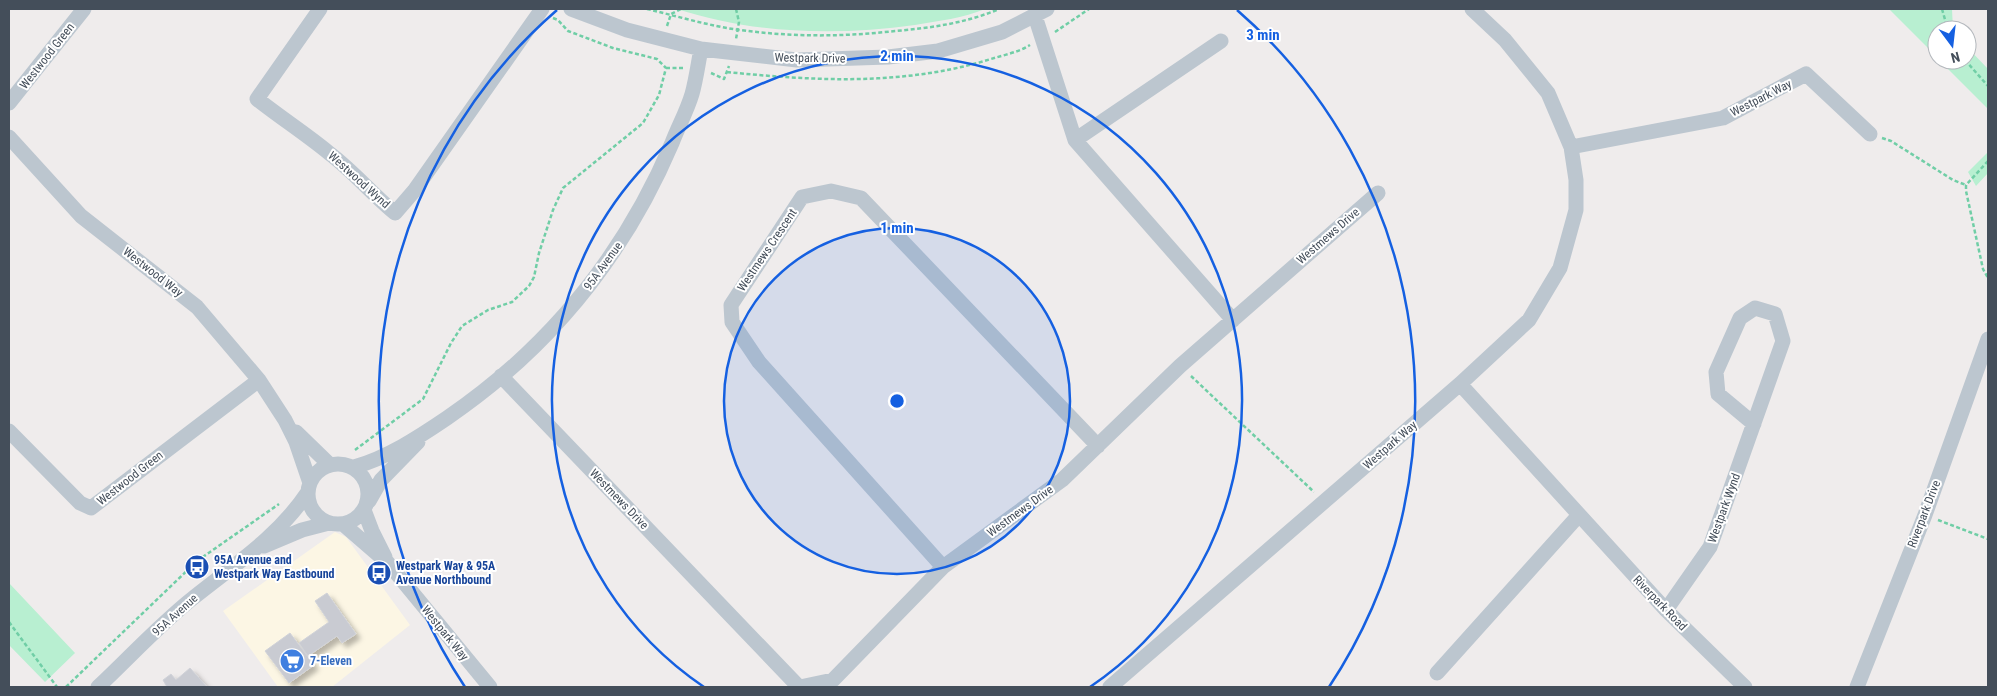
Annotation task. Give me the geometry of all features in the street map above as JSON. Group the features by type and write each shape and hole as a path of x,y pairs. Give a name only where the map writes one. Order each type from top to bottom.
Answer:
{"street":[{"name":"Westwood Green","path":"9,104 84,9"},
{"name":"Westwood Wynd","path":"320,9 257,100 329,153 354,174 374,196 395,213 414,191 541,10"},
{"name":"Westpark Drive","path":"571,9 627,30 701,49 797,60 888,58 938,51 1002,32 1041,12"},
{"name":"Westpark Way","path":"1110,687 1460,384 1529,320 1560,268 1576,210 1576,180 1571,147 1548,93 1504,40 1472,9"},
{"path":"1041,12 1075,140 1233,320"},
{"path":"1075,140 1221,41"},
{"name":"95A Avenue","path":"351,460 370,463 429,430 480,395 550,331 592,283 622,240 660,170 692,94 701,49"},
{"name":"Westpark Way","path":"1571,147 1722,118 1806,74 1870,134"},
{"name":"Westwood Way","path":"9,137 81,216 197,306 260,380 285,420 296,442 309,487"},
{"name":"Westmews Crescent","path":"943,567 759,362 732,322 731,305 802,197 831,191 861,198 1098,446"},
{"name":"Westmews Drive","path":"501,376 799,687 833,680 943,567 1062,480 1180,366 1378,193"},
{"name":"Westpark Wynd","path":"1666,610 1710,547 1754,424 1783,341 1775,314 1755,308 1740,318 1716,372 1718,394 1754,424"},
{"name":"Riverpark Drive","path":"1857,687 1924,514 1988,339"},
{"name":"Westwood Green","path":"9,431 80,503 91,508 260,380"},
{"name":"Riverpark Road","path":"1460,384 1666,610 1745,687"},
{"name":"Westwood Way","path":"285,420 330,465"},
{"name":"95A Avenue","path":"366,507 375,488 429,430"},
{"path":"351,460 365,479 369,489 366,507 352,522 336,524 316,515 310,506 309,487 320,470 330,465 345,465 351,460"},
{"name":"95A Avenue","path":"98,687 192,599 258,548 299,506 309,487"},
{"name":"Westpark Way","path":"366,507 370,526 388,563 483,685"},
{"path":"1437,673 1579,515"},
{"name":"95A Avenue","path":"258,548 302,530 336,524"},
{"name":"Westpark Way","path":"336,524 388,563"}],"path":[{"path":"647,9 738,30 796,36 853,36 930,28 964,22 999,9"},
{"path":"351,460 359,448 419,404 462,326 488,310 512,302 529,286 534,277 539,253 553,210 563,188 643,123 656,104 663,86 666,68 657,59 595,42 568,31 558,20 541,10"},
{"path":"1974,70 1988,86"},
{"path":"1870,134 1891,141 1953,180 1966,185"},
{"path":"1988,161 1966,185 1966,196 1983,269 1988,278"},
{"path":"1180,366 1324,502"},
{"path":"66,687 93,663 114,639 196,560 285,500"},
{"path":"1924,514 1988,539"},
{"path":"9,622 57,687"}],"shaded area":[{"path":"335,532 346,537 410,625 332,687 278,687 223,611"}],"green space":[{"path":"677,9 985,9 960,17 915,25 855,31 825,31 765,28 735,24"},
{"path":"1889,9 1952,9 1953,20 1927,20 1927,47"},
{"path":"1977,57 1988,69 1988,109 1949,70 1977,70"},
{"path":"1988,152 1988,173 1976,186 1968,172"},
{"path":"9,583 75,653 45,682 9,645"}],"building":[{"name":"7-Eleven","path":"327,593 356,634 342,643 337,636 308,656 299,643 329,622 315,601"},
{"name":"7-Eleven","path":"290,633 314,665 289,683 265,651"},
{"path":"190,668 207,687 167,687 163,680 171,674 176,680"}],"place":[{"name":"95A Avenue and Westpark Way Eastbound","path":"197,567"},
{"name":"Westpark Way & 95A Avenue Northbound","path":"379,573"},
{"name":"7-Eleven","path":"292,661"}]}
